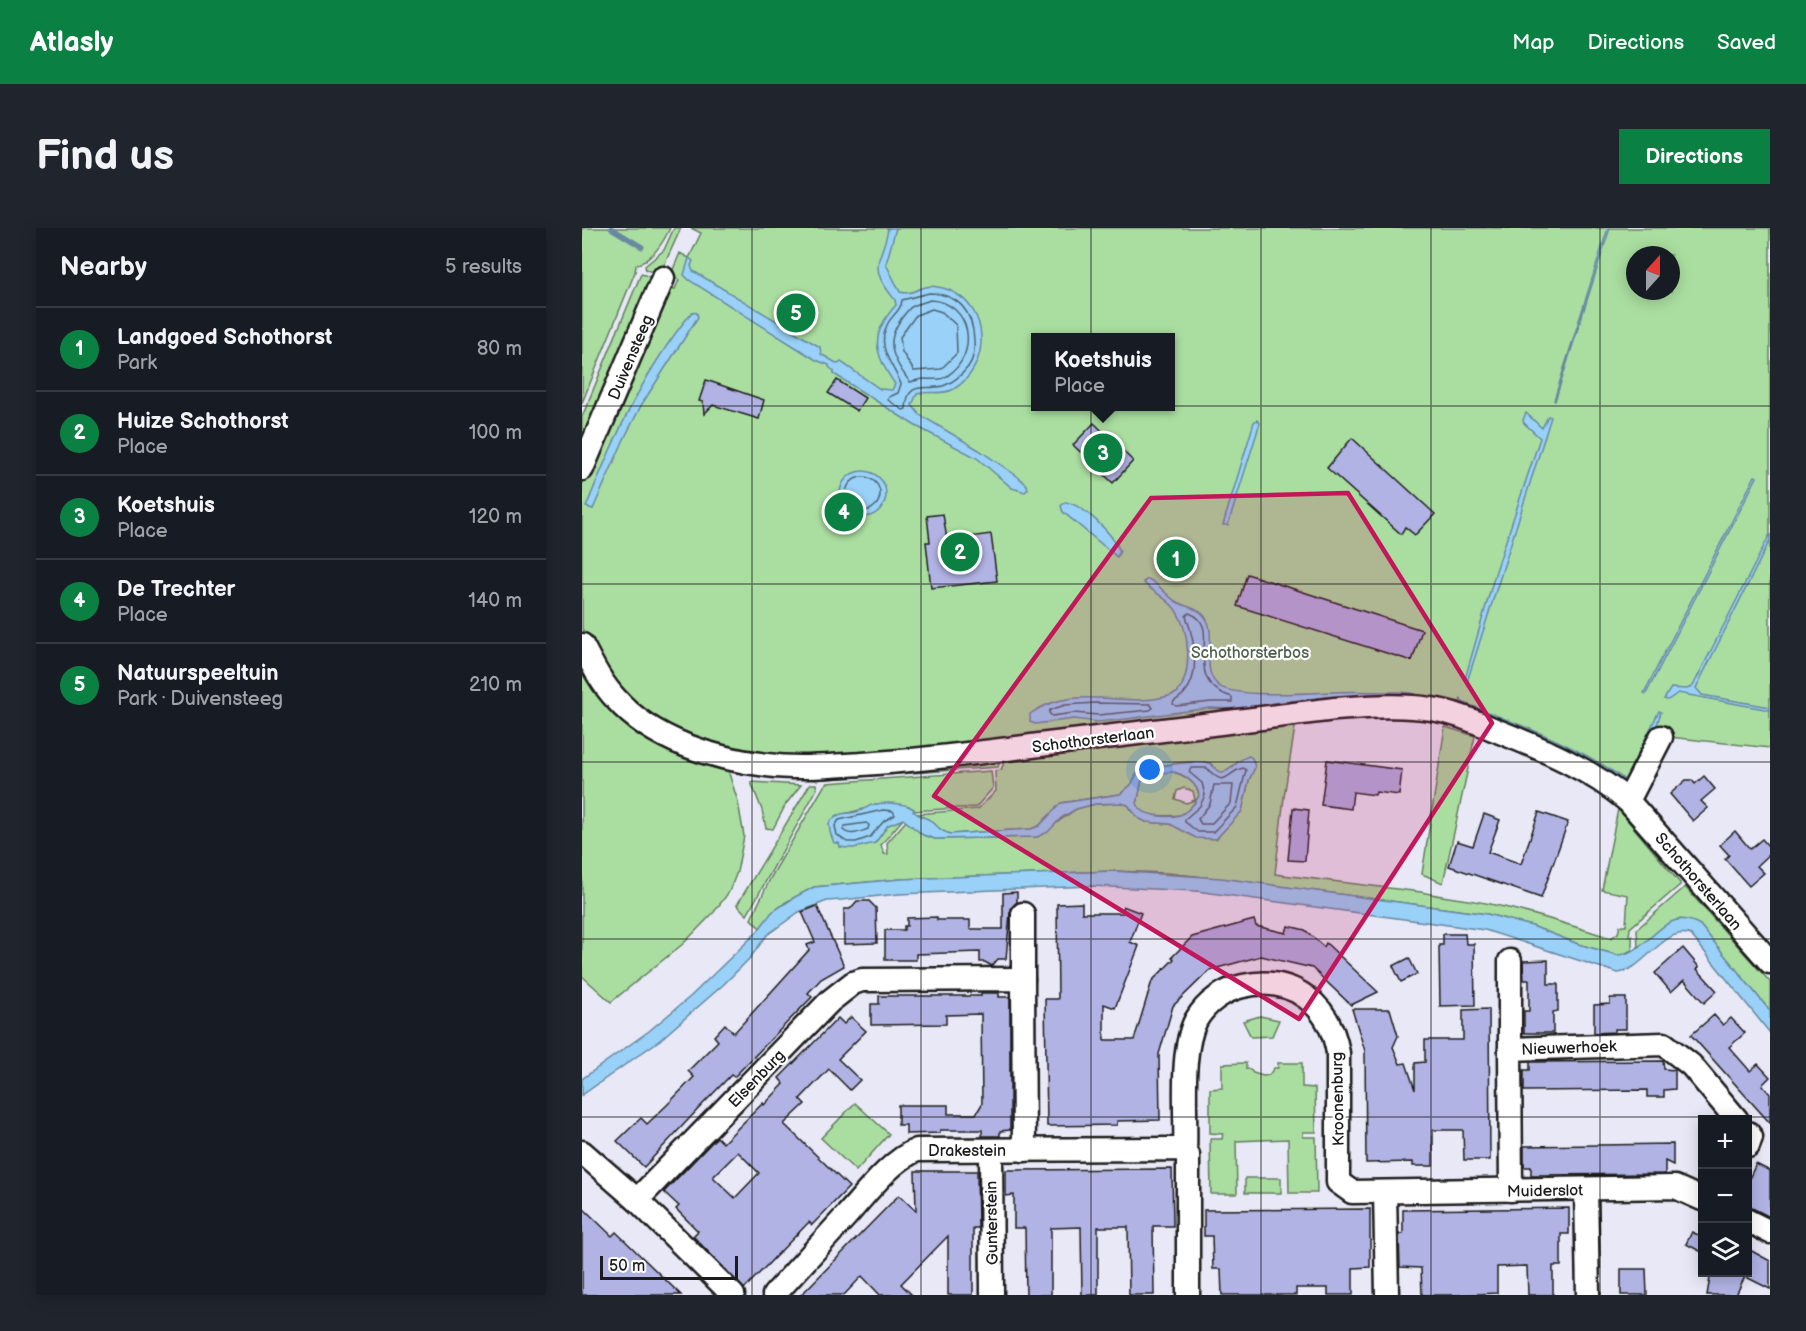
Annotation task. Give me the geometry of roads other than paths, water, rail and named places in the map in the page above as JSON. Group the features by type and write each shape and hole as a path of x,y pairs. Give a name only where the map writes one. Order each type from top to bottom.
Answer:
{"street":[{"name":"Duivensteeg","path":"582,469 663,278"},
{"name":"Schothorsterlaan","path":"582,645 607,689 616,700 639,719 666,735 697,749 766,765 820,767 928,760 1335,709 1412,707 1440,711 1478,723 1543,750 1598,778 1628,801 1770,962"},
{"path":"1628,801 1661,737"},
{"path":"1023,914 1024,1149"},
{"path":"1510,961 1510,1049"},
{"name":"Elsenburg","path":"637,1200 830,1001 853,983 862,980 1023,979"},
{"name":"Kroonenburg","path":"1188,1295 1188,1155 1185,1152 1186,1055 1196,1021 1206,1007 1232,989 1273,983 1290,988 1317,1006 1336,1038 1338,1053 1338,1182 1352,1192 1385,1192"},
{"name":"Nieuwerhoek","path":"1511,1190 1510,1049 1664,1044 1691,1065 1734,1115"},
{"name":"Drakestein","path":"774,1295 869,1190 902,1157 917,1150 1179,1149 1185,1152"},
{"name":"Gunterstein","path":"991,1150 992,1295"},
{"path":"582,1152 637,1200 733,1295"},
{"name":"Muiderslot","path":"1385,1192 1675,1188 1698,1197"},
{"path":"1586,1190 1588,1295"},
{"path":"1385,1192 1387,1295"},
{"path":"1752,1223 1770,1232"}],"water":[{"path":"888,228 896,228 886,264 900,292 910,292 932,286 949,290 963,298 973,310 979,323 980,352 975,366 966,379 949,391 917,394 912,405 920,415 1017,476 1027,485 1028,489 1025,492 1012,488 977,458 914,425 834,374 829,365 816,360 684,275 689,258 693,261 691,266 693,271 820,347 821,354 838,364 841,362 880,389 892,390 895,384 882,363 877,344 882,325 896,305 881,280 878,269"},
{"path":"1608,228 1610,228 1555,401 1554,400"},
{"path":"692,312 697,313 698,317 642,404 593,509 586,507 619,430 645,381 659,357"},
{"path":"1526,413 1542,428 1548,416 1551,417 1467,682 1465,679 1495,574 1540,438 1524,423"},
{"path":"1257,420 1260,423 1228,525 1223,525 1254,422"},
{"path":"863,471 879,478 886,494 879,510 863,517 847,510 840,494 847,478"},
{"path":"1755,476 1757,477 1646,694 1644,693"},
{"path":"1065,502 1080,508 1104,529 1120,551 1117,557 1063,512 1061,506"},
{"path":"1770,534 1770,540 1696,688 1702,695 1770,707 1770,710 1678,693 1668,700 1664,699 1671,688 1687,689 1693,686"},
{"path":"1148,579 1173,599 1198,611 1207,620 1210,628 1210,672 1213,680 1219,686 1228,690 1274,694 1398,692 1430,698 1396,695 1342,696 1272,703 1270,706 1211,708 1098,722 1074,719 1035,724 1030,722 1030,714 1048,704 1067,699 1141,700 1177,693 1186,674 1188,651 1184,628 1175,609 1143,582"},
{"path":"1461,698 1462,702 1567,745 1607,767 1625,780 1659,711 1661,712 1656,728 1627,785 1582,757 1519,727 1460,706 1456,703 1460,702"},
{"path":"1245,757 1252,758 1255,767 1249,780 1242,811 1216,839 1196,838 1170,824 1146,822 1138,818 1128,805 1121,803 1095,804 1076,809 1061,818 1048,832 1037,837 935,839 923,835 903,819 888,825 875,843 850,848 840,847 839,843 834,843 830,832 829,823 837,816 872,805 888,803 914,809 915,813 950,834 1031,829 1039,826 1061,803 1120,794 1131,785 1138,772 1174,764 1203,762 1210,763 1222,773","holes":["1159,773 1177,773 1186,777 1196,787 1199,795 1194,804 1180,815 1162,816 1144,812 1137,804 1142,779"]},
{"path":"1113,871 1221,878 1487,914 1532,926 1578,944 1617,955 1629,953 1657,931 1676,920 1687,920 1700,925 1770,1011 1770,1033 1691,935 1672,936 1637,964 1618,973 1485,930 1196,891 1090,886 899,894 827,901 799,912 767,935 750,958 723,985 660,1040 582,1095 582,1079 649,1031 691,996 757,932 772,912 814,887 901,879"}],"waterway":[{"path":"611,228 642,247"}],"place":[{"name":"Natuurspeeltuin","path":"796,313"},
{"name":"Koetshuis","path":"1103,453"},
{"name":"De Trechter","path":"844,512"},
{"name":"Huize Schothorst","path":"960,552"},
{"name":"Landgoed Schothorst","path":"1176,559"}],"park label":[{"name":"Schothorsterbos","path":"1250,652"}]}
